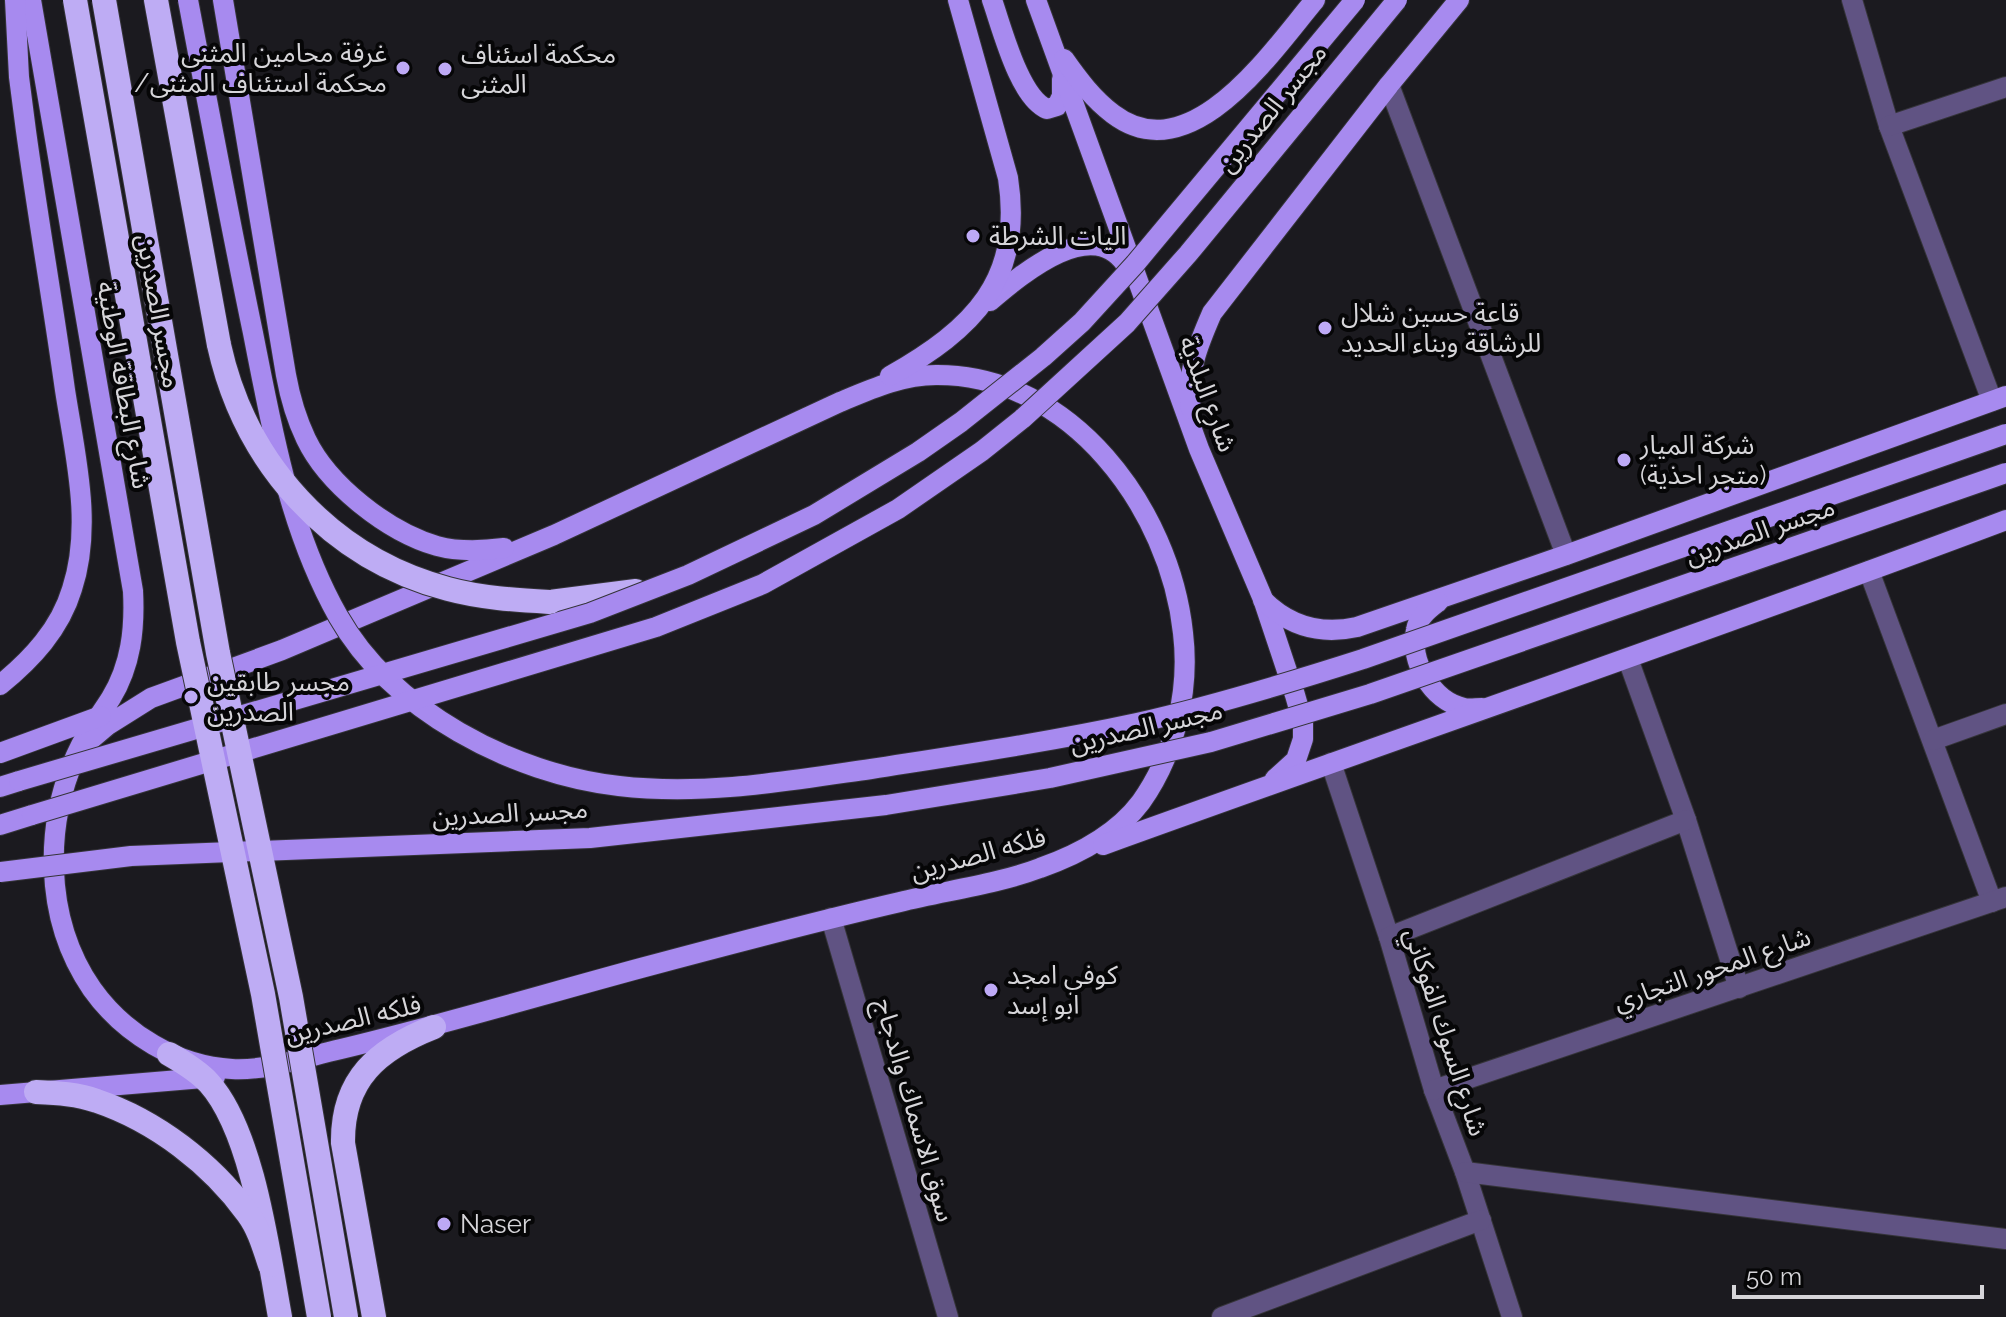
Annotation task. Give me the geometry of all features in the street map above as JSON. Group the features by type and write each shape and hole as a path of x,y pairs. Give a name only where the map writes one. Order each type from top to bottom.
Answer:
{"highway":[{"name":"مجسر الصدرين","path":"75,0 188,642 263,994 319,1317"},
{"name":"مجسر الصدرين","path":"104,0 218,653 291,997 346,1317"},
{"path":"156,0 223,365 237,405 255,442 278,477 306,508 338,536 372,559 429,584 470,594 550,602 587,599 631,593 688,575"},
{"path":"374,1317 343,1143 343,1121 349,1098 364,1071 405,1038 434,1027"},
{"path":"169,1054 205,1079 226,1108 246,1155 280,1317"},
{"path":"36,1092 96,1100 126,1113 181,1147 206,1167 249,1215 270,1265"}],"main road":[{"path":"0,685 32,657 61,616 79,563 82,535 77,468 22,104 15,0"},
{"name":"شارع البطاقة الوطنية","path":"31,0 133,591 133,630 125,669 114,694 71,767"},
{"name":"مجسر الصدرين","path":"188,0 271,424 303,540 336,612 364,653 403,691 435,715 513,757 585,780 619,786 690,789 772,783 1002,749 1141,722 1263,691 1363,659 2006,434"},
{"path":"223,0 286,375 293,408 307,442 327,471 378,518 437,546 475,552 513,547 554,535"},
{"path":"957,329 994,288 1010,246 1012,201 958,0"},
{"path":"992,0 1026,88 1036,102 1047,109 1057,106 1062,96 1059,64"},
{"name":"شارع البلدية","path":"1036,0 1199,449 1263,599 1303,723 1303,739 1296,760 1279,777 1257,789"},
{"path":"1045,24 1060,54 1077,77 1115,116 1137,126 1171,129 1201,119 1228,99 1315,0"},
{"name":"مجسر الصدرين","path":"0,787 590,613 688,575 814,515 896,466 961,422 1082,322 1135,264 1355,0"},
{"name":"مجسر الصدرين","path":"0,825 656,627 763,584 854,535 898,509 982,451 1127,323 1188,254 1397,0"},
{"path":"1199,449 1190,405 1190,374 1195,350 1212,313 1459,0"},
{"path":"840,402 914,362 1029,270 1080,245 1098,244 1112,249 1123,260 1144,296"},
{"name":"فلكه الصدرين","path":"939,375 988,383 1024,396 1057,413 1096,444 1131,493 1159,546 1178,603 1185,664 1180,710 1167,753 1137,807 1118,826 1089,846 1038,869 831,918 434,1027 256,1069 202,1065 169,1054 135,1032 105,1004 81,969 64,927 55,882 54,853 62,795 71,767 88,742 108,725 151,698 282,650 554,535 840,402 885,383 916,376 939,375"},
{"path":"1263,599 1275,611 1306,627 1340,630 1566,555 1999,398"},
{"name":"مجسر الصدرين","path":"0,872 131,856 590,838 886,805 1063,775 1211,742 1370,694 2006,473"},
{"path":"1038,869 1510,702 2006,520"},
{"path":"1460,591 1437,602 1424,614 1416,628 1419,665 1432,688 1452,704 1465,709 1510,702"},
{"path":"0,753 151,698"},
{"path":"0,1095 205,1079 256,1069"}],"street":[{"path":"1852,0 1889,126 1999,398"},
{"path":"1389,85 1566,555"},
{"path":"1889,126 2006,87"},
{"path":"1869,571 1933,740 1999,899"},
{"path":"1628,659 1686,820 1739,988"},
{"path":"1933,740 2006,714"},
{"name":"شارع السوك الفوكاني","path":"1331,763 1389,937 1434,1090 1465,1172 1512,1317"},
{"path":"1389,937 1686,820"},
{"name":"شارع المحور التجاري","path":"1434,1090 1999,899"},
{"name":"سوق الاسماك والدجاج","path":"831,918 948,1317"},
{"path":"1465,1172 2006,1239"},
{"path":"1222,1317 1265,1309 1481,1220"}],"place":[{"name":"غرفة محامين المثنى /محكمة استئناف المثنى","path":"403,68"},
{"name":"محكمة اسئناف المثنى","path":"445,69"},
{"name":"اليات الشرطة","path":"973,236"},
{"name":"قاعة حسين شلال للرشاقة وبناء الحديد","path":"1325,328"},
{"name":"شركة الميار (متجر احذية)","path":"1624,460"},
{"name":"مجسر طابقين الصدرين","path":"191,697"},
{"name":"كوفي امجد ابو إسد","path":"991,990"},
{"name":"Naser","path":"444,1224"}]}
